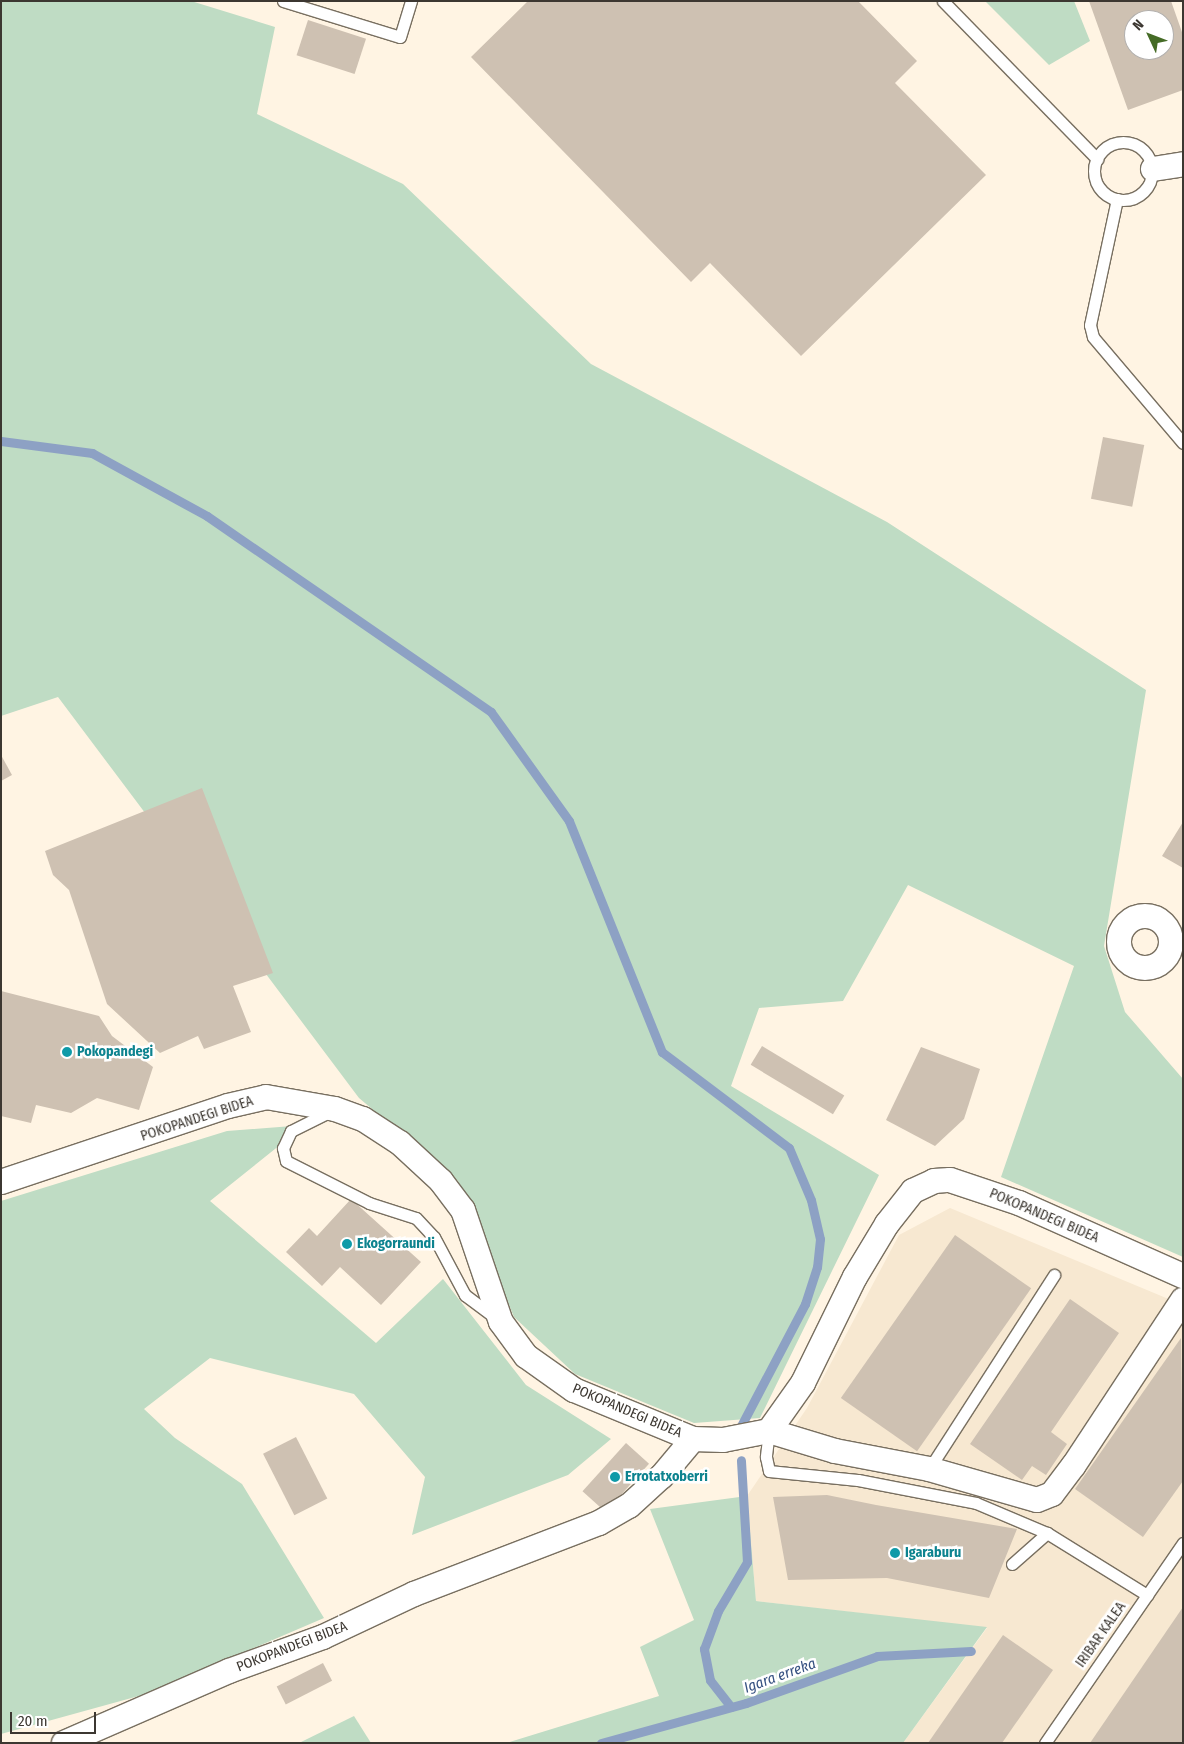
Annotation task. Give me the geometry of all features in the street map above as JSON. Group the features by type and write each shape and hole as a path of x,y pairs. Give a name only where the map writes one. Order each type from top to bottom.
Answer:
{"street":[{"path":"1153,169 1183,164"},
{"name":"POKOPANDEGI BIDEA","path":"1,1182 228,1106 266,1097 335,1109 363,1119 400,1143 441,1181 463,1210 501,1322 526,1356 574,1390 693,1439 723,1440 770,1432 835,1451 929,1469 1037,1500 1052,1494 1183,1300"},
{"name":"POKOPANDEGI BIDEA","path":"770,1432 803,1383 855,1277 887,1224 912,1191 934,1181 950,1180 1020,1203 1183,1276"},
{"name":"POKOPANDEGI BIDEA","path":"64,1743 229,1671 323,1637 414,1594 599,1523 628,1506 662,1476 693,1439"}],"lane":[{"path":"284,1 400,37 411,1"},
{"path":"943,1 1097,159"},
{"path":"1128,142 1145,151 1153,169 1148,186 1143,192 1127,200 1118,199 1102,191 1094,176 1097,159 1109,145 1128,142"},
{"path":"1118,199 1090,325 1093,337 1183,443"},
{"path":"335,1109 291,1131 283,1148 286,1161 370,1203 416,1218 434,1237 466,1295 501,1322"},
{"path":"929,1469 1054,1275"},
{"path":"770,1432 766,1457 769,1471 858,1480 976,1504 1047,1533 1147,1595"},
{"path":"1012,1564 1047,1533"},
{"name":"IRIBAR KALEA","path":"1045,1743 1183,1543"}],"shaded area":[{"path":"950,1208 1183,1305 1183,1743 903,1743 987,1628 756,1601 747,1496 807,1408 899,1235"}],"green space":[{"path":"1,1 191,1 275,27 257,114 403,184 591,364 887,522 1146,690 1104,946 1125,1012 1183,1079 1183,1257 1001,1177 1074,966 908,885 843,1001 759,1008 731,1086 879,1175 760,1418 694,1423 575,1374 514,1317 458,1181 359,1098 58,697 1,716"},
{"path":"985,1 1074,1 1090,41 1049,65"},
{"path":"305,1125 210,1201 376,1343 443,1279 526,1385 611,1439 568,1475 412,1535 425,1477 354,1394 210,1358 144,1409 175,1438 242,1484 324,1618 146,1694 1,1734 1,1201 227,1131"},
{"path":"747,1496 756,1601 987,1627 903,1743 506,1743 659,1696 640,1647 694,1620 650,1509"},
{"path":"354,1716 371,1743 299,1743"}],"building":[{"path":"528,1 858,1 917,61 895,83 986,175 801,356 710,263 691,282 471,57"},
{"path":"1089,1 1171,1 1183,35 1183,90 1128,110"},
{"path":"308,20 366,39 355,74 297,55"},
{"path":"1103,437 1144,445 1132,507 1091,499"},
{"path":"1,755 12,775 1,781"},
{"path":"202,788 273,973 233,986 251,1032 204,1049 198,1036 160,1053 107,1004 69,890 53,875 45,851"},
{"path":"1183,822 1183,868 1162,856"},
{"name":"Pokopandegi","path":"1,991 99,1016 112,1036 153,1067 139,1110 97,1098 71,1113 36,1105 31,1123 1,1116"},
{"path":"762,1046 844,1095 833,1114 751,1065"},
{"path":"921,1047 980,1069 964,1119 935,1146 886,1120"},
{"name":"Ekogorraundi","path":"351,1199 421,1262 381,1305 340,1267 322,1286 286,1252 309,1228 317,1236"},
{"path":"955,1235 1031,1288 917,1451 841,1398"},
{"path":"1070,1299 1119,1333 1051,1432 1067,1444 1046,1475 1032,1466 1022,1480 970,1444"},
{"path":"1181,1338 1183,1481 1143,1537 1075,1489"},
{"path":"296,1437 327,1498 294,1515 263,1454"},
{"name":"Errotatxoberri","path":"626,1443 649,1464 606,1512 583,1491"},
{"name":"Igaraburu","path":"827,1495 1017,1529 989,1598 887,1578 788,1580 773,1497"},
{"path":"1183,1607 1183,1743 1090,1743"},
{"path":"1003,1635 1053,1670 1002,1743 928,1743"},
{"path":"323,1663 332,1681 286,1704 277,1687"}],"waterway":[{"path":"1,441 92,453 207,516 491,712 569,821 662,1052 789,1148 811,1200 820,1239 817,1267 805,1304 742,1424"},
{"path":"731,1707 710,1680 704,1649 718,1611 747,1562 741,1460"},
{"name":"Igara erreka","path":"601,1743 746,1703 877,1656 971,1651"}],"place":[{"name":"Pokopandegi","path":"67,1052"},
{"name":"Ekogorraundi","path":"347,1244"},
{"name":"Errotatxoberri","path":"615,1477"},
{"name":"Igaraburu","path":"895,1553"}]}
